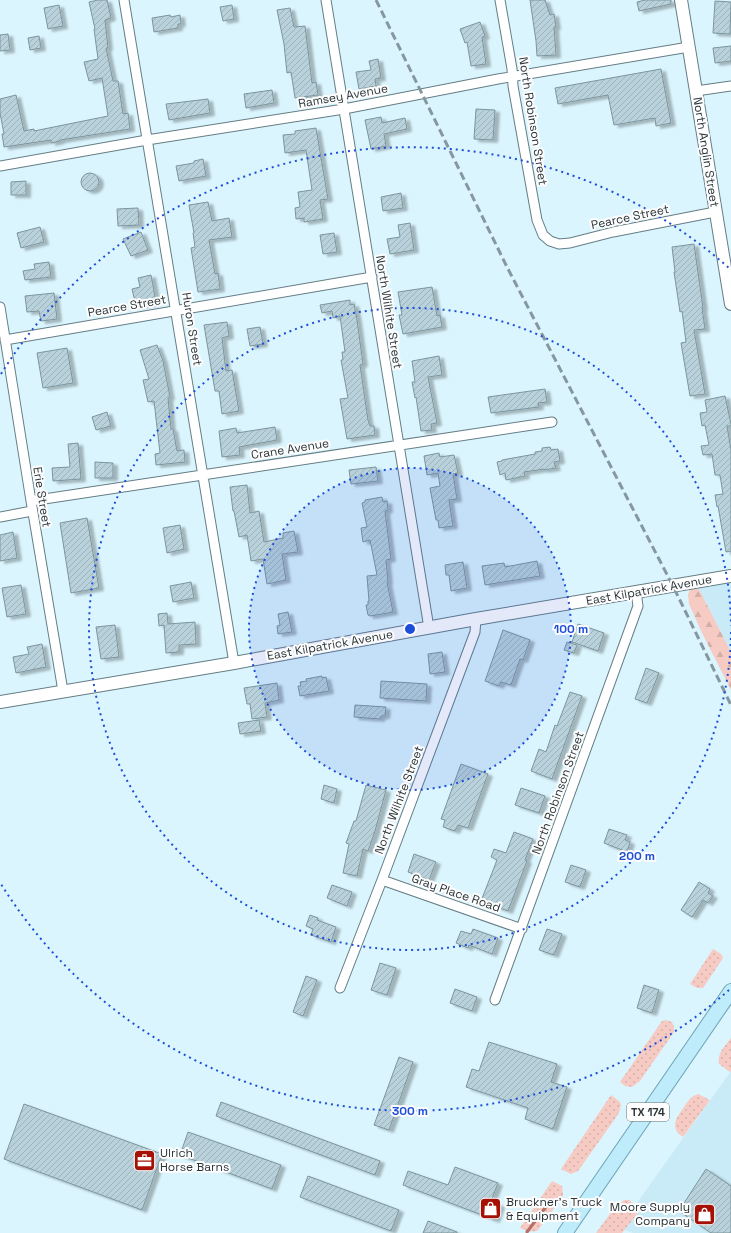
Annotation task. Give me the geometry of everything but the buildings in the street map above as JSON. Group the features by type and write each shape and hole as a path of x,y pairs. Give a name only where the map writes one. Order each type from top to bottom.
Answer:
{"main road":[{"name":"TX 174","path":"565,1233 731,991"}],"street":[{"name":"Huron Street","path":"124,0 234,663"},
{"name":"North Wilhite Street","path":"326,0 429,628"},
{"name":"North Robinson Street","path":"500,0 537,220 543,235 550,241"},
{"name":"North Anglin Street","path":"682,0 731,304"},
{"name":"Ramsey Avenue","path":"0,166 147,140 344,109 512,76 689,47"},
{"path":"696,91 731,86"},
{"name":"Pearce Street","path":"550,241 559,244 570,243 613,232 715,212"},
{"name":"Pearce Street","path":"5,340 372,277"},
{"name":"Erie Street","path":"0,307 30,501 63,691"},
{"name":"Crane Avenue","path":"30,501 398,444 552,422"},
{"path":"0,517 32,511"},
{"name":"East Kilpatrick Avenue","path":"0,702 234,663 476,619 731,576"},
{"name":"North Robinson Street","path":"495,1000 638,606 636,592"},
{"name":"North Wilhite Street","path":"340,988 475,632 476,619"},
{"name":"Gray Place Road","path":"382,880 522,929"}],"shaded area":[{"path":"731,582 731,652 698,587"},
{"path":"731,1071 731,1233 633,1233 619,1228"}],"green space":[{"path":"690,589 699,589 731,652 731,690 689,604 688,595"},
{"path":"713,949 721,954 723,958 703,988 697,988 690,984"},
{"path":"666,1020 672,1022 674,1032 640,1081 632,1087 625,1086 620,1082 662,1021"},
{"path":"731,1038 730,1072 719,1064 719,1056"},
{"path":"698,1094 710,1100 683,1137 676,1130 676,1119 688,1101 693,1096"},
{"path":"611,1095 621,1104 617,1116 578,1171 571,1174 561,1169"},
{"path":"552,1181 562,1186 563,1195 561,1199 538,1230 529,1231 520,1228"},
{"path":"624,1200 629,1200 641,1209 622,1233 596,1233 615,1207"}],"waterway":[{"path":"527,1232 551,1200 557,1202"}],"railway":[{"path":"376,0 507,267 673,586 731,705"}],"place":[{"name":"Ulrich Horse Barns","path":"145,1160"},
{"name":"Bruckner's Truck & Equipment","path":"491,1209"},
{"name":"Moore Supply Company","path":"705,1214"}]}
